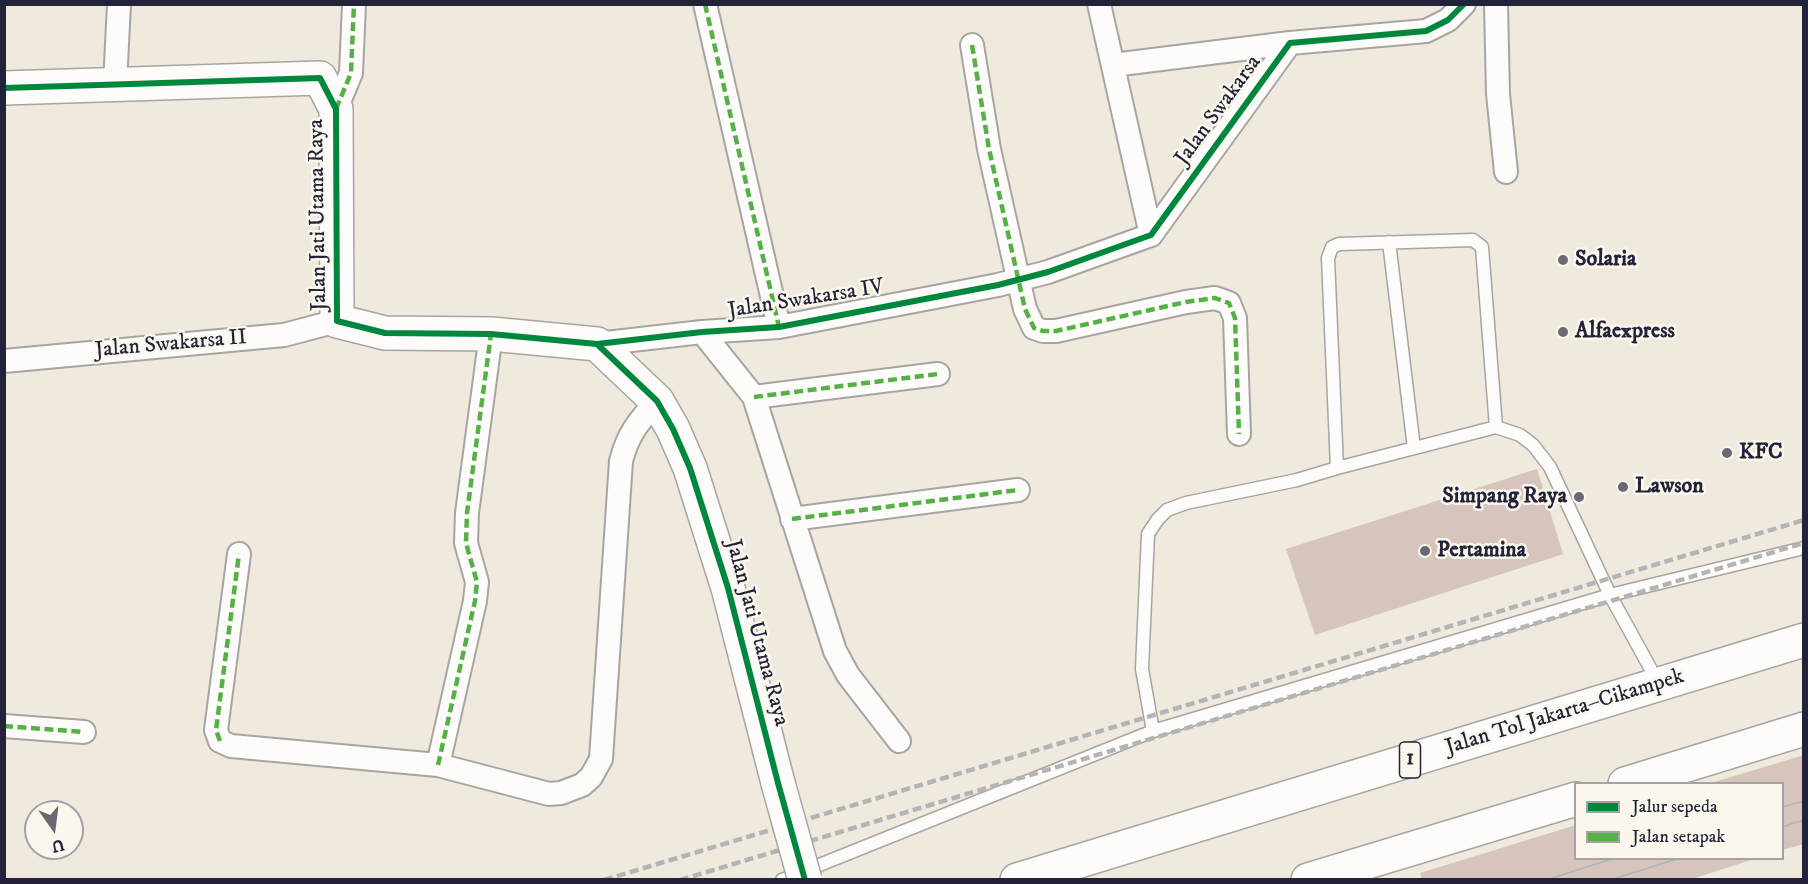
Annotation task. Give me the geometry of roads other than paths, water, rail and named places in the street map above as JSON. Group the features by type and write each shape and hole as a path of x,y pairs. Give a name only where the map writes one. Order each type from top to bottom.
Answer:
{"main road":[{"name":"Jalan Jati Utama Raya","path":"4,88 320,78 336,109 337,321 385,333 491,334 597,344 657,401 673,429 690,468 728,588 778,783 806,879"},
{"name":"Jalan Tol Jakarta–Cikampek","path":"1017,879 1803,640"},
{"path":"1628,782 1803,729"},
{"path":"1308,879 1574,798"}],"street":[{"path":"115,84 118,4"},
{"path":"336,109 351,74 354,4"},
{"path":"705,4 779,327"},
{"path":"1019,281 1151,235 1099,4"},
{"name":"Jalan Swakarsa","path":"1151,235 1290,43 1425,31 1448,20 1464,4"},
{"path":"1496,4 1498,94 1506,172"},
{"path":"1113,65 1290,43"},
{"path":"972,45 989,149 1019,281 1029,319 1034,328 1056,331 1186,302 1215,298 1229,303 1235,318 1239,434"},
{"name":"Jalan Swakarsa IV","path":"597,344 702,332 779,327 1019,281"},
{"name":"Jalan Swakarsa II","path":"4,361 284,335 337,321"},
{"path":"702,332 753,397 835,651 848,675 899,741"},
{"path":"438,765 476,602 477,582 466,543 467,513 491,334"},
{"path":"753,397 938,374"},
{"path":"239,554 216,730 220,741 231,746 438,765 549,794 561,793 582,785 598,768 601,759 621,461 625,444 635,425 657,401"},
{"path":"792,519 1017,490"},
{"path":"4,726 84,732"}],"lane":[{"path":"1337,468 1329,252 1332,247 1339,244 1473,240 1482,247 1496,427"},
{"path":"1389,242 1414,448"},
{"path":"1153,731 1142,669 1148,534 1167,510 1186,503 1297,480 1496,427 1520,435 1533,445 1550,467 1610,595 1660,684"},
{"path":"782,879 1153,731 1610,595 1803,548"}],"tram line":[{"path":"1784,806 1804,801"},
{"path":"1784,826 1804,820"},
{"path":"1546,880 1609,860"},
{"path":"1610,880 1674,860"}],"railway":[{"path":"604,880 1804,520"},
{"path":"680,880 1804,543"}],"place":[{"name":"Solaria","path":"1563,260"},
{"name":"Alfaexpress","path":"1563,332"},
{"name":"KFC","path":"1727,453"},
{"name":"Lawson","path":"1623,487"},
{"name":"Simpang Raya","path":"1579,497"},
{"name":"Pertamina","path":"1425,551"}]}
